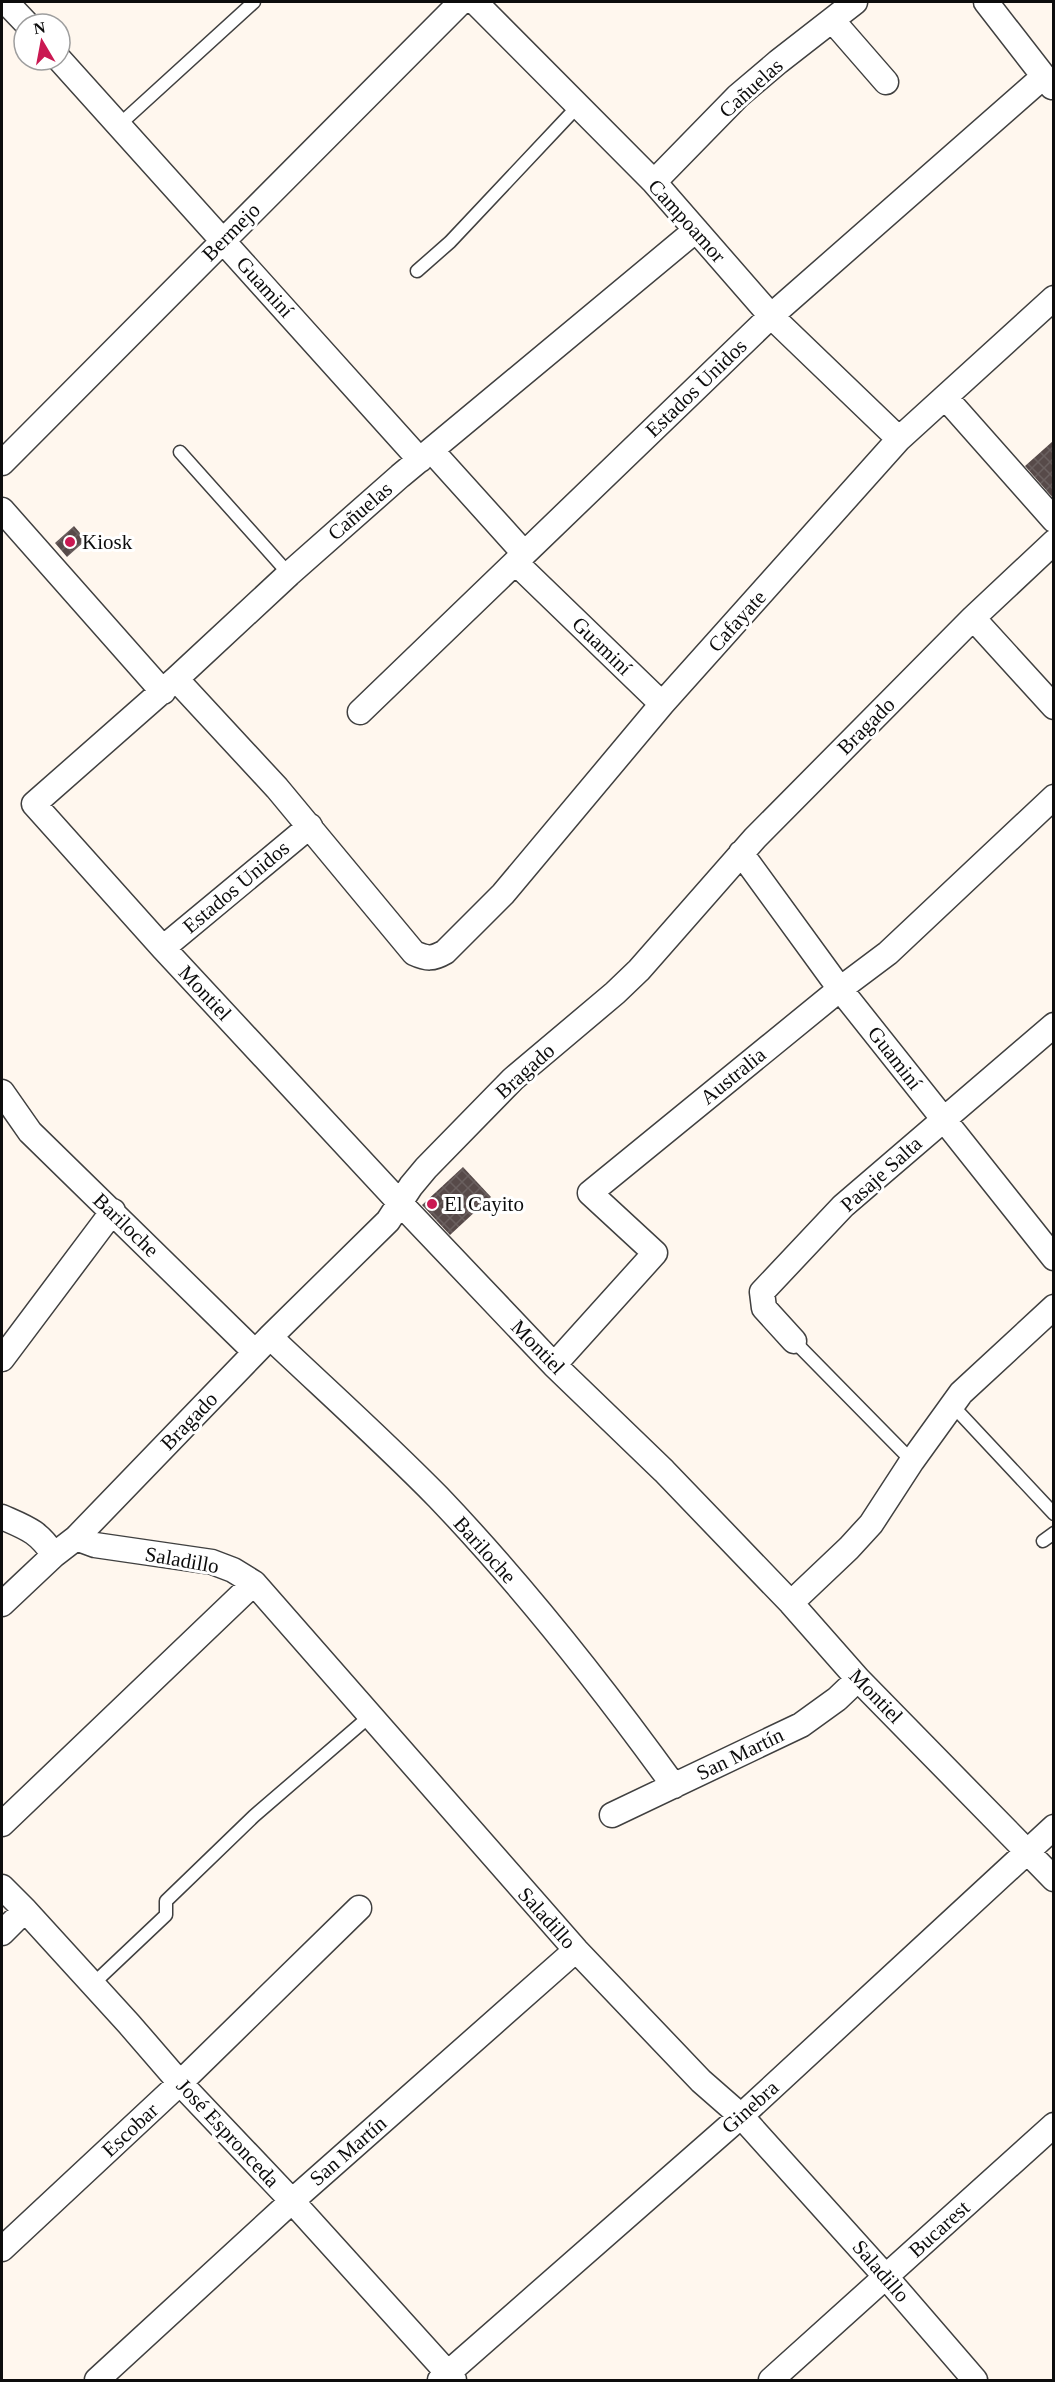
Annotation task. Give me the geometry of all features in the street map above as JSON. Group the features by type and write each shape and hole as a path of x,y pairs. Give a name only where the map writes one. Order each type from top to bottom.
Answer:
{"street":[{"name":"Bermejo","path":"2,463 461,2"},
{"name":"Campoamor","path":"475,2 654,182 771,316 899,439"},
{"name":"Cañuelas","path":"654,182 738,96 855,2"},
{"path":"986,2 1048,83"},
{"path":"832,20 886,82"},
{"name":"Guaminí","path":"71,72 223,241 520,558 662,704"},
{"name":"Estados Unidos","path":"360,712 771,316 1048,83"},
{"name":"Cañuelas","path":"34,804 170,686 289,574 696,230"},
{"name":"Cafayate","path":"310,826 414,953 426,958 435,958 445,952 503,894 662,704 899,439 1053,298"},
{"path":"945,397 1053,520"},
{"path":"2,510 170,686 278,788 310,826"},
{"name":"Bragado","path":"2,1604 54,1555 76,1538 263,1344 388,1221 426,1168 513,1079 639,970 741,853 973,618 1053,542"},
{"path":"973,618 1053,707"},
{"name":"Australia","path":"554,1365 655,1253 590,1192 840,989 888,953 1053,797"},
{"name":"Montiel","path":"34,804 163,948 400,1203 554,1365 664,1471 791,1603 858,1678 1053,1879"},
{"name":"Estados Unidos","path":"163,948 310,826"},
{"name":"Guaminí","path":"741,853 840,989 1053,1258"},
{"name":"Pasaje Salta","path":"794,1341 764,1308 762,1292 843,1206 1053,1025"},
{"name":"Bariloche","path":"2,1092 30,1132 113,1211 437,1496 494,1557 557,1632 674,1786"},
{"path":"2,1359 113,1211"},
{"path":"791,1603 871,1524 912,1461 961,1393 1053,1307"},
{"path":"2,1517 30,1529 43,1538 54,1555"},
{"name":"Saladillo","path":"76,1538 95,1545 213,1562 233,1570 254,1583 576,1950 701,2081 741,2116 975,2380"},
{"path":"2,1824 254,1583"},
{"name":"San Martín","path":"612,1815 801,1725 837,1700 858,1678"},
{"name":"Ginebra","path":"447,2378 741,2116 1053,1827"},
{"name":"José Espronceda","path":"2,1887 93,1984 180,2083 292,2201 447,2378"},
{"name":"Escobar","path":"2,2249 180,2083 360,1908"},
{"path":"2,1933 25,1910"},
{"name":"San Martín","path":"97,2380 292,2201 576,1950"},
{"name":"Bucarest","path":"771,2380 1053,2125"}],"lane":[{"path":"119,125 254,2"},
{"path":"417,271 450,242 578,106"},
{"path":"180,452 289,574"},
{"path":"794,1341 912,1461"},
{"path":"952,1406 1053,1514"},
{"path":"1043,1541 1053,1533"},
{"path":"93,1984 166,1915 166,1901 246,1823 370,1716"}],"building":[{"path":"1053,441 1053,498 1025,466"},
{"name":"Kiosk","path":"74,526 86,540 67,557 55,543"},
{"path":"463,1167 491,1197 450,1235 422,1205"}],"place":[{"name":"Kiosk","path":"70,542"},
{"name":"El Cayito","path":"432,1204"}]}
